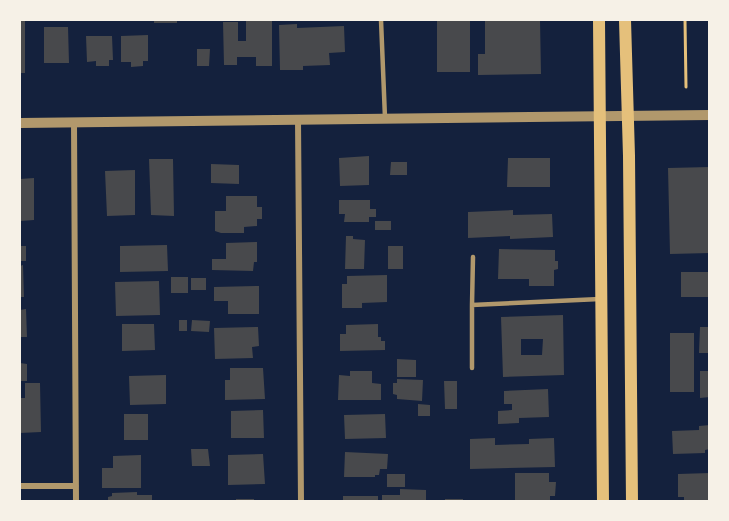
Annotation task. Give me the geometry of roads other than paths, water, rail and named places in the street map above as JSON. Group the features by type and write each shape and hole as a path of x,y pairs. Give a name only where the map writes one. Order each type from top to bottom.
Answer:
{"main road":[{"path":"599,20 603,501"},
{"path":"625,20 632,501"}],"street":[{"path":"20,123 710,116"},
{"path":"298,119 301,501"},
{"path":"74,122 76,501"},
{"path":"20,486 76,486"}],"lane":[{"path":"381,20 385,118"},
{"path":"472,368 473,257"},
{"path":"472,305 600,299"}]}
